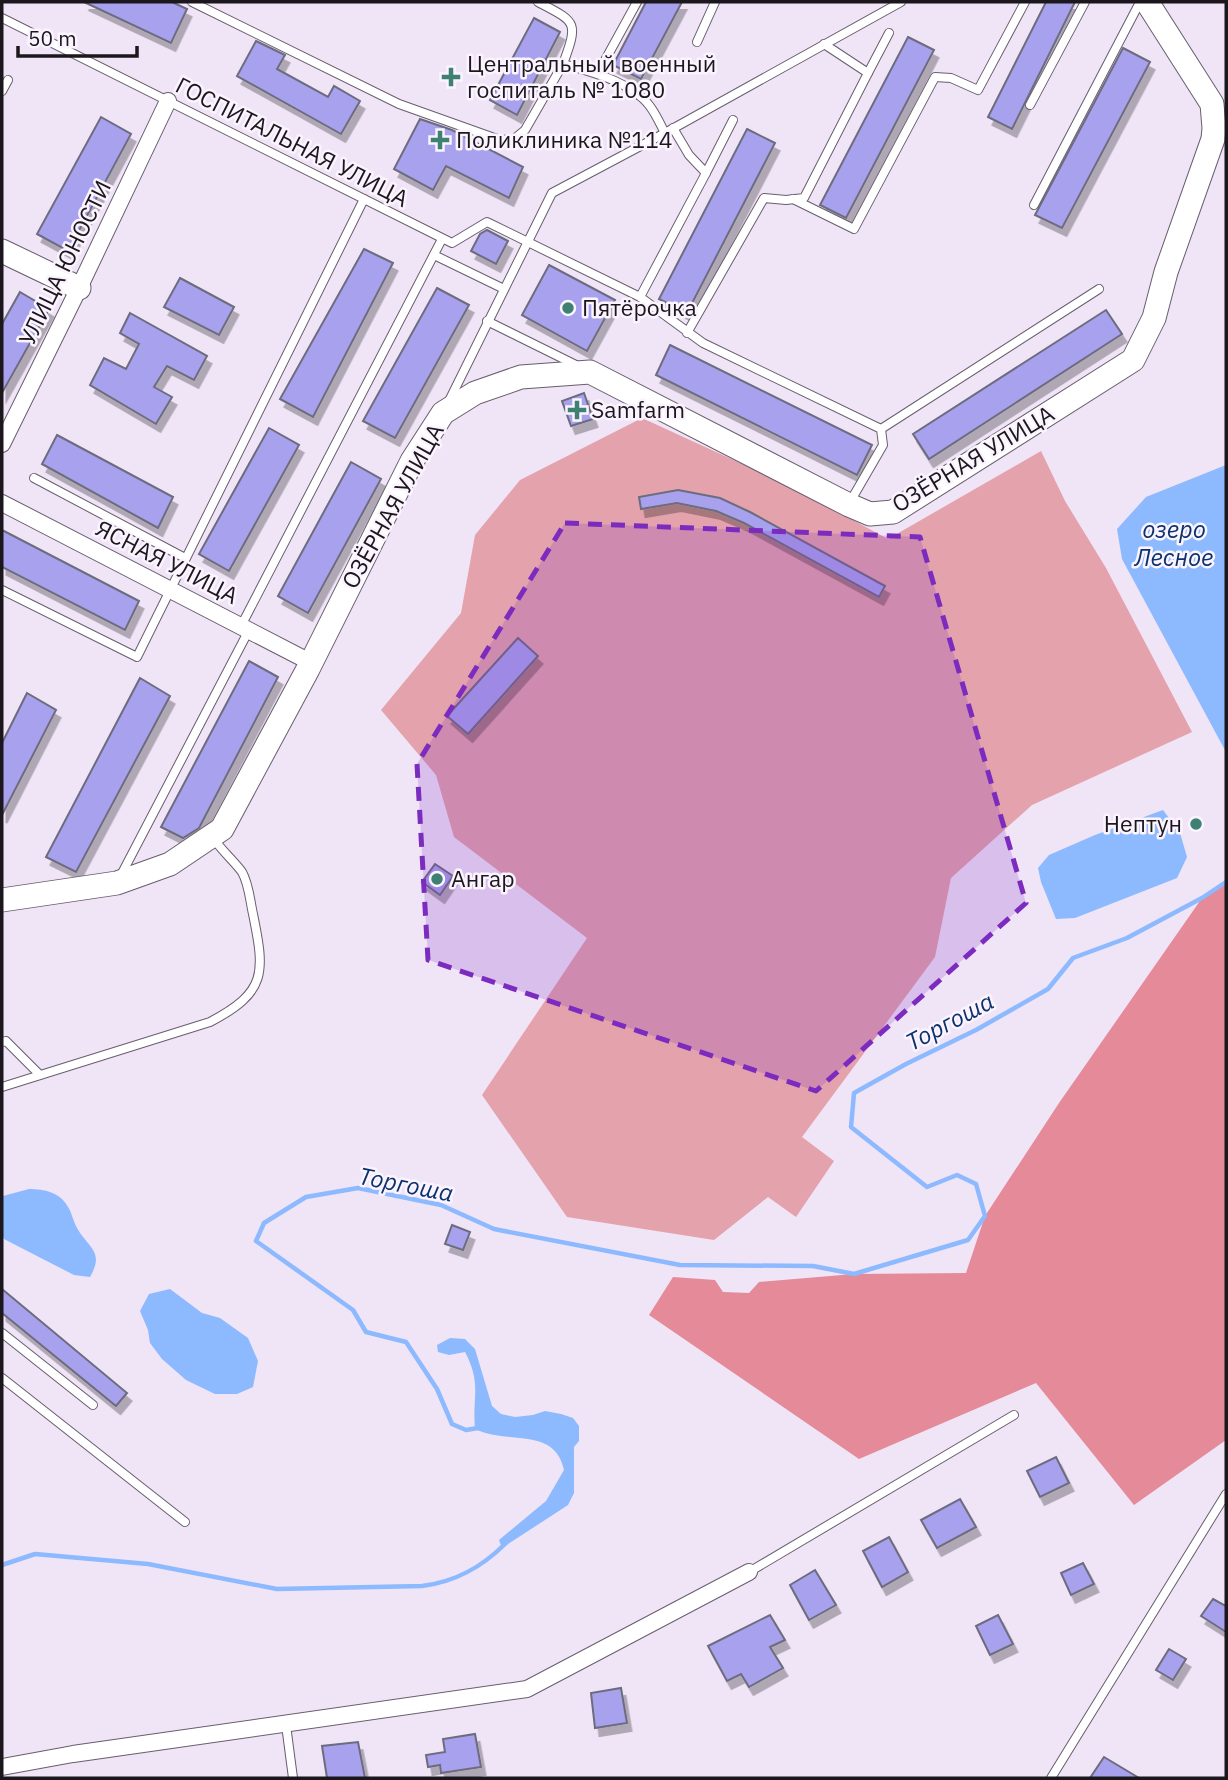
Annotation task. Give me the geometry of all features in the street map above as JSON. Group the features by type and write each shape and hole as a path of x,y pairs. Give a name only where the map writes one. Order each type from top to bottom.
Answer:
{"street":[{"name":"ОЗЁРНАЯ УЛИЦА","path":"2,900 117,883 170,864 222,829 412,461 443,413 475,393 521,377 590,372 870,514 893,512 1133,360 1154,318 1166,272 1213,139 1214,128 1212,104 1147,2"},
{"name":"УЛИЦА ЮНОСТИ","path":"2,444 168,101"},
{"path":"2,251 79,288"},
{"name":"ЯСНАЯ УЛИЦА","path":"2,503 310,662"},
{"path":"2,1767 73,1754 527,1689 749,1572"}],"lane":[{"path":"192,2 399,104 500,139 514,139 525,130 563,64 573,36 572,27 566,17 538,2"},
{"path":"211,10 216,2"},
{"path":"598,73 637,2"},
{"path":"697,42 715,2"},
{"path":"443,413 552,193 901,2"},
{"path":"793,199 854,229 935,77 951,78 978,90 1025,2"},
{"path":"1030,105 1085,2"},
{"path":"1034,205 1140,2"},
{"name":"ГОСПИТАЛЬНАЯ УЛИЦА","path":"2,18 442,239"},
{"path":"688,333 764,198 804,198 889,33"},
{"path":"824,44 868,73"},
{"path":"563,64 598,73 641,96 706,173"},
{"path":"2,91 8,80"},
{"path":"640,297 733,120"},
{"path":"2,590 137,657 364,199"},
{"path":"117,883 442,239 452,243 487,222 640,297 688,333 881,429"},
{"path":"434,255 504,289"},
{"path":"881,429 1098,289"},
{"path":"487,321 590,372"},
{"path":"849,505 883,445 881,429"},
{"path":"33,478 185,558"},
{"path":"2,1087 210,1022 233,1010 249,994 258,980 259,967 258,944 247,883 212,836"},
{"path":"2,1042 6,1041 40,1076"},
{"path":"2,1333 93,1405"},
{"path":"2,1378 186,1522"},
{"path":"749,1572 1014,1415"},
{"path":"1051,1778 1226,1494"},
{"path":"286,1725 293,1778"}],"highlighted area":[{"path":"565,523 920,537 1026,903 816,1091 428,960 417,764"}],"shaded area":[{"path":"642,418 790,486 888,539 1041,451 1065,501 1106,568 1192,732 1032,805 951,878 935,957 802,1137 834,1161 796,1217 768,1197 714,1240 567,1217 482,1095 587,938 454,837 436,775 381,710 461,613 475,535 520,480"},
{"path":"1226,882 1226,1440 1134,1505 1036,1383 859,1459 649,1315 673,1277 715,1280 723,1292 749,1293 759,1282 854,1274 966,1273 985,1216 1059,1103 1202,898"}],"water":[{"name":"озеро Лесное","path":"1226,465 1226,752 1122,559 1117,529 1146,497"},
{"path":"1163,810 1180,833 1187,857 1177,878 1075,918 1056,919 1038,868 1049,855"},
{"path":"29,1189 51,1192 65,1202 77,1228 95,1255 96,1261 90,1277 74,1275 4,1239 3,1196"},
{"path":"170,1289 202,1313 220,1318 248,1338 258,1361 253,1387 237,1394 215,1394 186,1380 162,1359 150,1343 140,1311 149,1294"},
{"path":"450,1338 465,1339 475,1349 492,1406 501,1414 515,1417 545,1411 573,1418 579,1426 579,1441 574,1447 574,1493 568,1505 502,1548 499,1540 546,1501 564,1470 559,1456 551,1447 528,1439 488,1434 475,1429 475,1382 465,1352 449,1355 438,1352 437,1345"}],"building":[{"path":"84,2 172,2 187,9 171,43"},
{"path":"646,2 682,2 641,79 613,65"},
{"path":"1046,2 1075,2 1012,129 988,117"},
{"path":"534,18 560,32 517,115 490,100"},
{"path":"908,37 934,50 846,218 820,205"},
{"path":"256,41 285,55 277,69 328,97 334,86 360,101 341,134 237,76"},
{"path":"1123,48 1150,62 1062,228 1035,215"},
{"path":"101,117 131,134 68,251 37,234"},
{"name":"Поликлиника №114","path":"420,119 452,130 523,167 509,198 446,166 433,190 394,169"},
{"path":"747,129 775,143 687,313 659,299"},
{"path":"487,230 508,241 496,264 471,251 480,234"},
{"path":"364,249 393,263 313,417 280,399"},
{"name":"Пятёрочка","path":"549,265 615,300 587,351 522,315"},
{"path":"180,278 234,307 219,335 164,307"},
{"path":"437,288 469,305 395,438 363,421"},
{"path":"20,292 49,309 2,393 2,324"},
{"path":"1106,310 1122,334 929,459 913,434"},
{"path":"130,313 207,356 194,380 167,366 154,387 172,397 156,424 90,385 104,358 126,369 139,344 120,333"},
{"path":"670,345 872,445 857,475 656,375"},
{"name":"Samfarm","path":"584,393 593,419 571,426 562,401"},
{"path":"269,428 299,445 229,571 199,554"},
{"path":"57,435 173,497 158,528 42,464"},
{"path":"351,462 381,479 308,613 278,596"},
{"path":"678,490 720,498 885,586 879,597 744,523 716,511 677,503 641,509 639,497"},
{"path":"2,530 139,601 125,630 2,567"},
{"path":"518,638 538,656 468,734 447,716"},
{"path":"249,661 278,677 199,828 183,838 161,827"},
{"path":"140,678 170,696 76,872 46,857"},
{"path":"27,693 56,710 2,815 2,743"},
{"name":"Ангар","path":"435,864 453,876 440,895 422,882"},
{"path":"452,1225 470,1232 463,1250 445,1244"},
{"path":"2,1289 127,1393 116,1406 2,1313"},
{"path":"1056,1457 1069,1483 1040,1497 1027,1471"},
{"path":"960,1499 976,1527 937,1548 921,1520"},
{"path":"889,1537 908,1572 882,1587 863,1551"},
{"path":"1083,1563 1094,1584 1071,1595 1061,1573"},
{"path":"815,1570 836,1605 809,1620 790,1585"},
{"path":"1213,1599 1226,1606 1226,1632 1201,1616"},
{"path":"770,1615 785,1640 770,1647 783,1668 749,1687 741,1674 727,1681 708,1646"},
{"path":"998,1615 1013,1644 990,1655 976,1626"},
{"path":"1169,1649 1186,1659 1173,1680 1156,1670"},
{"path":"621,1688 627,1723 595,1728 591,1693"},
{"path":"475,1734 481,1767 441,1773 440,1765 428,1767 426,1755 445,1752 443,1739"},
{"path":"358,1742 365,1778 327,1778 322,1746"},
{"path":"1104,1757 1139,1778 1090,1778"}],"waterway":[{"name":"Торгоша","path":"478,1428 466,1430 452,1424 437,1389 406,1342 366,1332 353,1310 256,1241 264,1223 306,1197 358,1188 441,1205 494,1229 680,1265 813,1266 854,1274 968,1240 985,1216 976,1184 957,1175 927,1187 851,1127 854,1093 976,1030 1048,989 1073,958 1127,938 1202,898 1226,882"},
{"name":"Торгоша","path":"2,1565 35,1554 148,1564 277,1589 422,1586 446,1581 468,1572 506,1543"}],"place":[{"name":"Центральный военный госпиталь № 1080","path":"451,77"},
{"name":"Поликлиника №114","path":"440,140"},
{"name":"Пятёрочка","path":"568,308"},
{"name":"Samfarm","path":"577,410"},
{"name":"Нептун","path":"1196,824"},
{"name":"Ангар","path":"437,879"}]}
